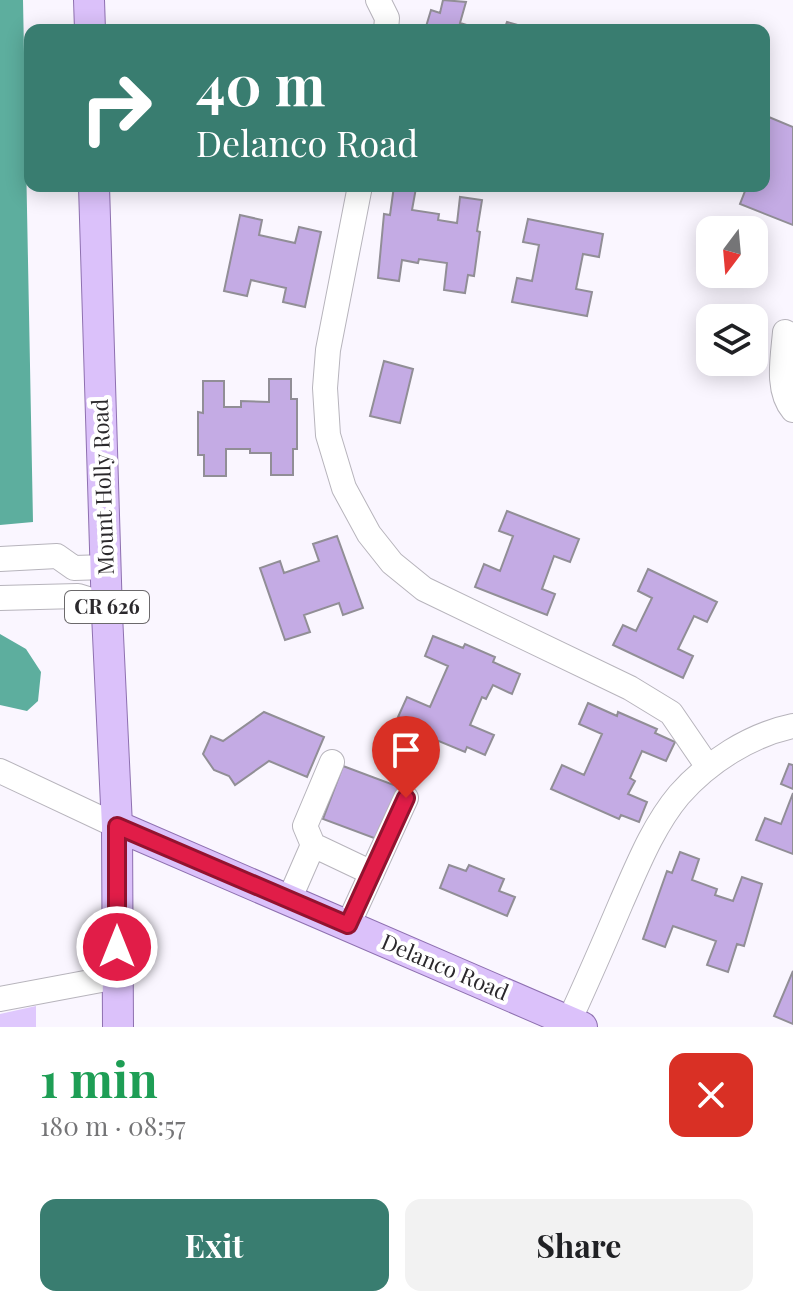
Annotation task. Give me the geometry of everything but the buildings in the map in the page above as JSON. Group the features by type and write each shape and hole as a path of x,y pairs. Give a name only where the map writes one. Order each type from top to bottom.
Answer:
{"main road":[{"path":"89,0 90,24"},
{"name":"Mount Holly Road","path":"94,192 117,826 118,1027"},
{"name":"Delanco Road","path":"117,826 576,1024"}],"street":[{"path":"378,0 387,18 386,24"},
{"path":"359,192 328,350 325,388 328,435 344,488 369,534 392,563 424,589 618,681 671,713 708,767"},
{"path":"789,334 782,375 786,401 793,410"},
{"path":"0,559 57,556 74,568 106,567"},
{"path":"0,584 59,582 74,568"},
{"path":"0,598 78,596 91,600 107,614"},
{"path":"576,1024 655,833 678,796 708,767 766,734 793,726"},
{"path":"332,762 305,826 313,845 372,873"},
{"name":"Delanco Road","path":"0,771 117,826"},
{"path":"348,925 406,798"},
{"path":"289,900 313,845"},
{"path":"0,999 117,977"}],"shaded area":[{"path":"0,0 23,0 24,192 27,192 33,522 0,525"},
{"path":"0,634 26,649 41,672 38,701 27,711 0,705"},
{"path":"36,1006 36,1027 0,1027 0,1014"}],"route":[{"path":"117,947 117,826 348,925 406,798"}]}
